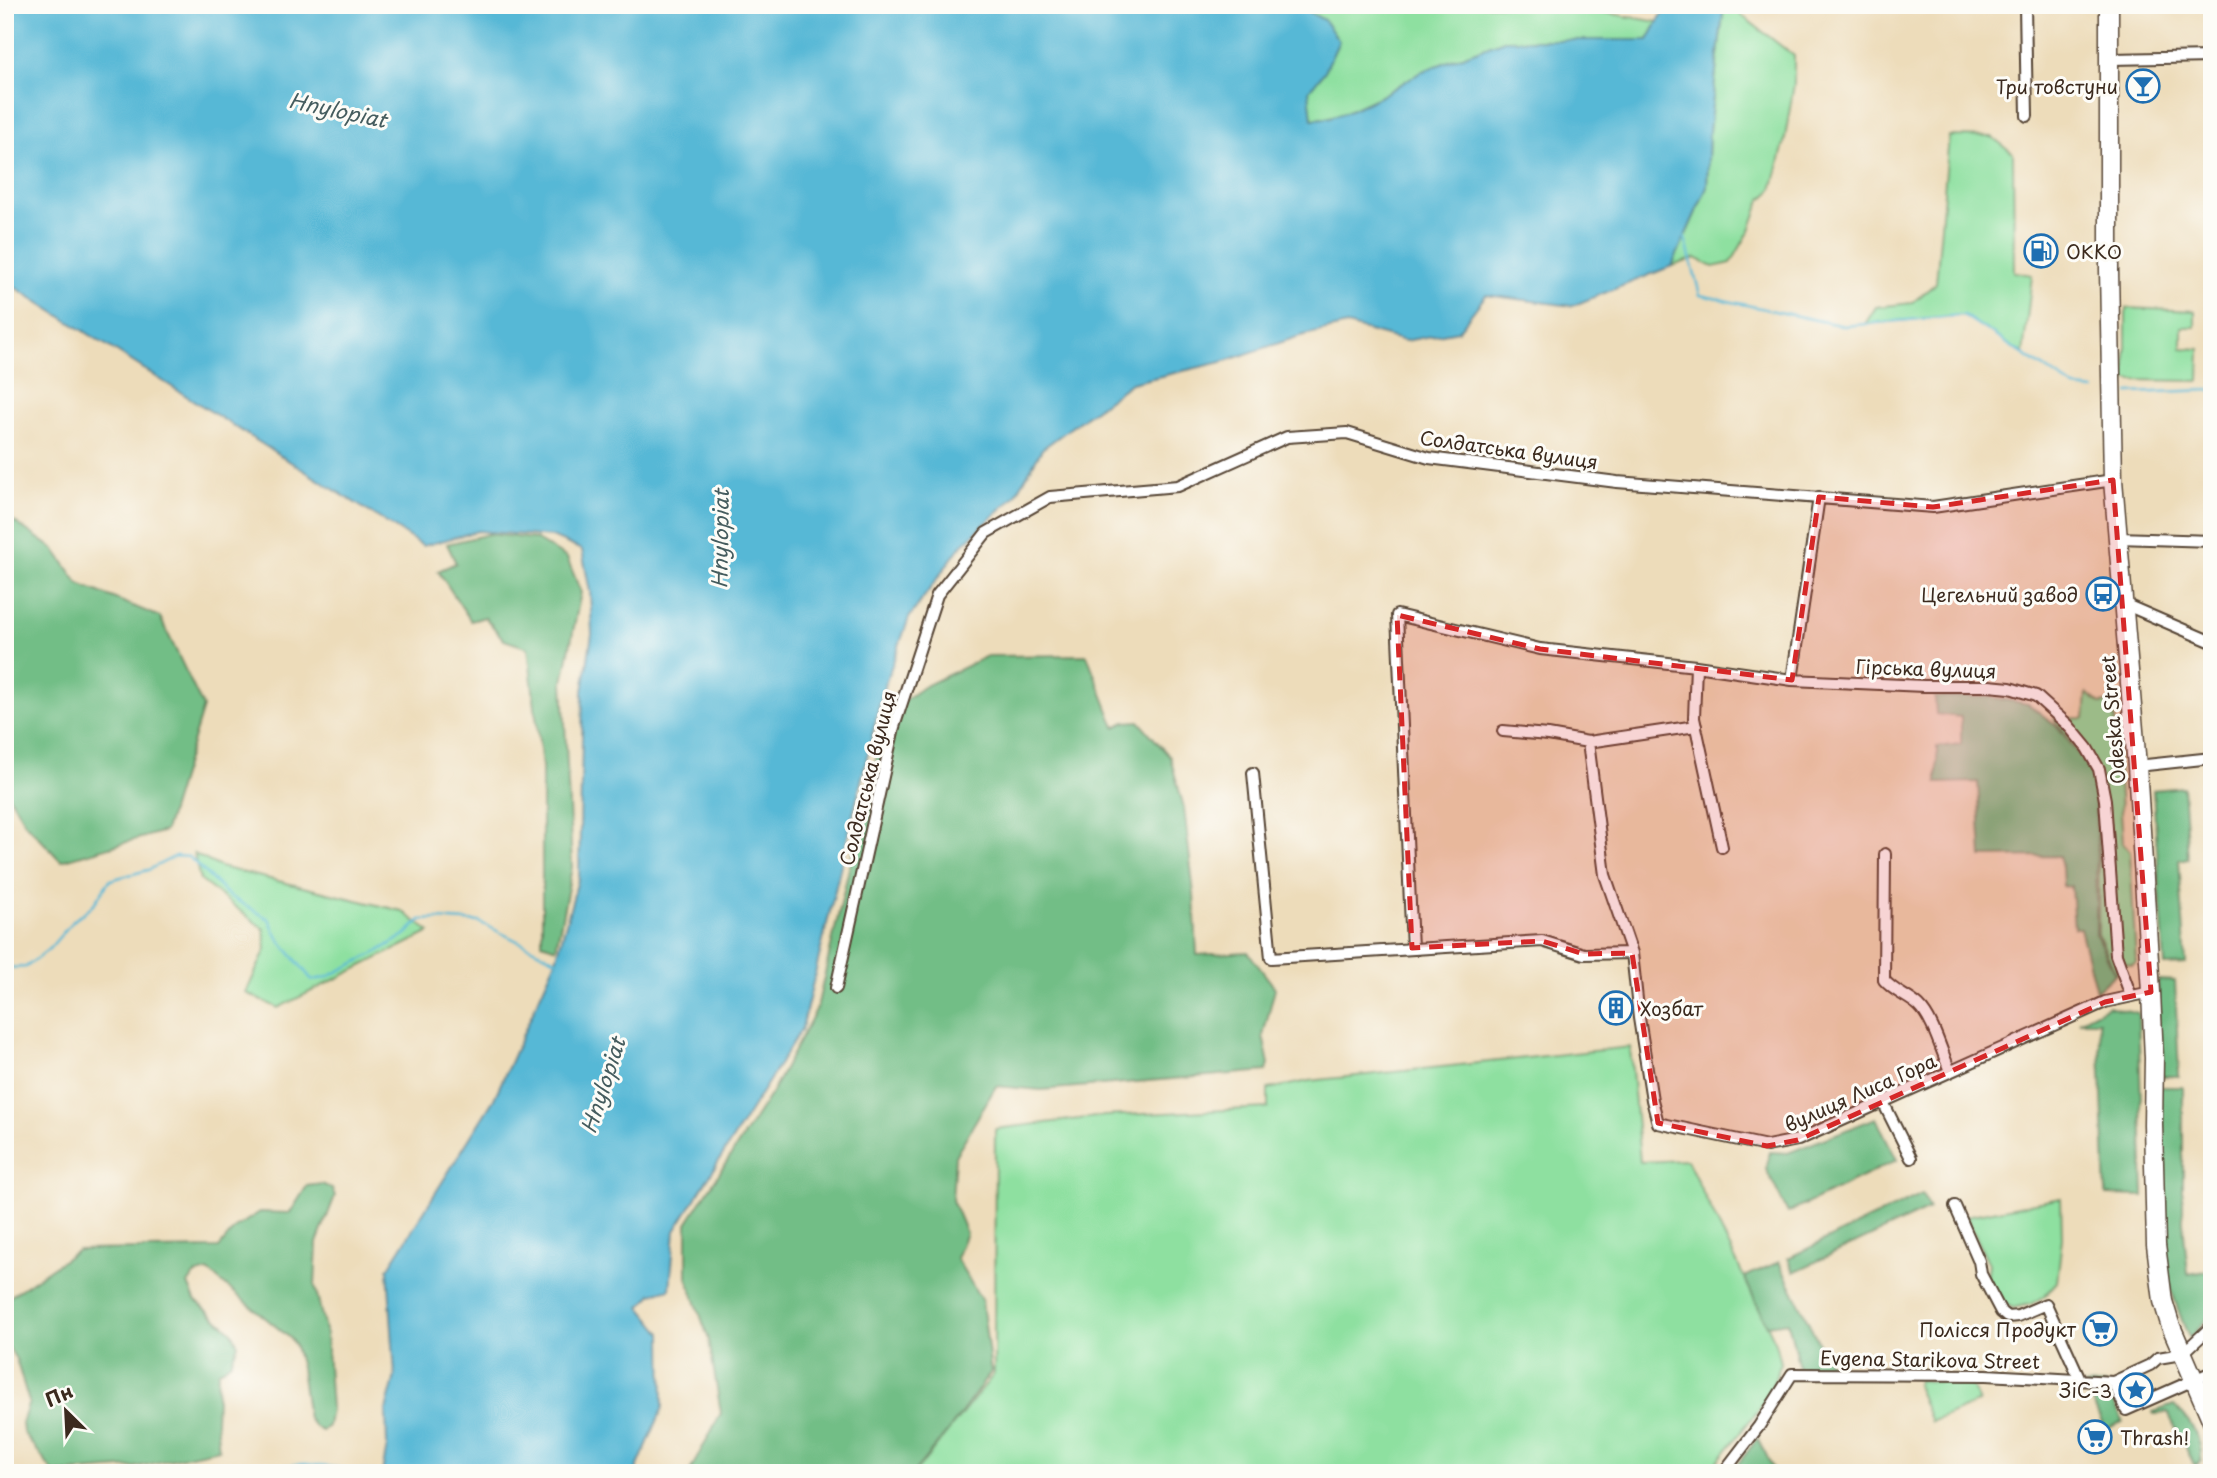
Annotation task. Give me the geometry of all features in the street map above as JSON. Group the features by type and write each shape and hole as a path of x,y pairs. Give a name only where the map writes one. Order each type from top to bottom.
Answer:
{"main road":[{"name":"Odeska Street","path":"2109,5 2109,270 2113,480 2137,766 2151,992 2156,1245 2163,1301 2182,1354 2212,1421"}],"street":[{"path":"2025,5 2027,116"},
{"path":"2111,59 2212,57"},
{"name":"Солдатська вулиця","path":"836,988 894,727 937,595 986,533 1050,497 1178,486 1287,437 1347,433 1429,458 1617,482 1933,507 2113,480"},
{"path":"1792,680 1819,497"},
{"path":"2118,538 2212,541"},
{"path":"2124,604 2212,642"},
{"name":"Гірська вулиця","path":"1412,948 1397,615 1540,649 1696,666 1792,680 2010,688 2036,696 2068,725 2087,748 2099,769 2105,800 2116,955 2131,996"},
{"path":"1696,666 1696,726 1722,847"},
{"path":"1503,731 1588,742 1696,726"},
{"path":"1254,773 1271,958 1542,941 1584,954 1632,953 1605,875 1588,742"},
{"path":"2137,766 2212,758"},
{"path":"1885,854 1884,980 1891,988 1921,1008 1928,1017 1950,1071"},
{"name":"вулиця Лиса Гора","path":"1632,953 1643,1041 1658,1123 1767,1146 1798,1140 2105,1002 2151,992"},
{"path":"1883,1102 1910,1158"},
{"path":"1955,1206 1979,1261 1981,1274 2001,1312 2007,1317 2018,1316 2046,1304 2080,1379"},
{"path":"2182,1354 2212,1326"},
{"name":"Evgena Starikova Street","path":"1723,1473 1759,1426 1792,1374 1986,1375 2113,1382 2150,1365 2158,1358 2182,1354"},
{"path":"2113,1382 2126,1410 2212,1373"}],"highlighted area":[{"path":"2113,480 2151,992 2105,1002 1798,1140 1767,1146 1658,1123 1632,953 1584,954 1542,941 1412,948 1397,615 1540,649 1792,680 1819,497 1933,507"}],"green space":[{"path":"1296,5 1563,5 1658,22 1648,40 1504,40 1346,112 1312,119"},
{"path":"1724,5 1735,5 1740,14 1794,56 1794,84 1784,144 1772,190 1761,200 1750,230 1731,263 1713,267 1696,258 1672,266 1707,187 1709,131"},
{"path":"1949,136 1992,137 2013,153 2014,272 2032,275 2023,354 1963,315 1865,324 1876,307 1912,303 1936,283"},
{"path":"2126,308 2195,311 2195,327 2182,327 2182,348 2200,349 2199,381 2126,380"},
{"path":"5,515 55,550 79,584 160,617 203,707 165,831 61,861 25,823 5,789"},
{"path":"489,534 535,539 567,558 581,592 563,682 572,867 556,948 542,943 542,767 528,648 504,640 485,617 471,621 438,571 456,563 447,544"},
{"path":"1087,655 1115,727 1125,722 1139,721 1170,757 1184,808 1194,894 1197,955 1248,952 1275,988 1263,1036 1269,1064 1267,1071 1041,1090 996,1086 955,1156 952,1200 966,1233 956,1258 982,1301 991,1372 949,1430 913,1473 689,1473 721,1413 709,1340 687,1277 687,1223 772,1092 817,1008 864,803 889,711 923,687 987,656"},
{"path":"2087,693 2100,704 2114,702 2123,843 2130,852 2136,962 2132,965 2125,964 2116,973 2098,934 2099,834 2094,773 2054,719 2085,718"},
{"path":"1935,697 1990,697 2028,704 2058,727 2093,776 2097,833 2096,934 2115,974 2096,991 2080,928 2074,928 2071,886 2063,886 2059,856 1982,857 1978,782 1937,783 1937,747 1961,744 1961,717 1936,714"},
{"path":"2183,787 2188,858 2179,860 2186,964 2165,965 2153,790"},
{"path":"194,854 220,867 402,911 430,932 278,1008 246,993 266,949 264,929 200,880"},
{"path":"2158,980 2175,981 2179,1076 2159,1076"},
{"path":"2108,1006 2138,1013 2144,1196 2106,1195 2099,1021 2079,1021"},
{"path":"1630,1047 1640,1162 1687,1160 1776,1343 1781,1363 1767,1399 1708,1473 915,1473 994,1374 995,1129 1104,1116 1268,1108 1268,1089 1309,1081"},
{"path":"2159,1087 2183,1087 2183,1222 2188,1274 2207,1271 2212,1251 2212,1314 2189,1338 2173,1294 2163,1244"},
{"path":"1876,1118 1897,1160 1788,1213 1766,1169 1770,1152 1788,1153"},
{"path":"322,1184 332,1189 335,1196 317,1243 315,1286 326,1334 331,1409 328,1426 322,1431 308,1419 301,1368 290,1338 208,1271 194,1275 188,1284 195,1300 232,1332 238,1344 231,1362 218,1372 216,1422 219,1449 136,1467 54,1473 23,1432 22,1423 29,1402 16,1359 5,1337 5,1300 78,1250 219,1248 235,1228 260,1212 290,1213 307,1186"},
{"path":"1922,1194 1929,1209 1794,1272 1788,1258"},
{"path":"2061,1198 2062,1238 2057,1282 2044,1296 2031,1304 2013,1308 2001,1302 1987,1278 1989,1264 1966,1216"},
{"path":"1779,1262 1832,1370 1799,1367 1788,1322 1767,1325 1744,1277"},
{"path":"1918,1380 1970,1384 1979,1402 1931,1422 1916,1385"},
{"path":"2106,1385 2123,1422 2105,1429 2085,1386"},
{"path":"2174,1405 2190,1423 2200,1445 2201,1461 2195,1466 2168,1413 2153,1412"},
{"path":"1758,1438 1775,1473 1731,1473"}],"water":[{"name":"Hnylopiat","path":"5,5 1296,5 1324,20 1339,41 1325,71 1309,91 1312,119 1346,112 1377,98 1423,71 1504,40 1648,40 1667,5 1724,5 1709,131 1707,187 1672,266 1572,306 1486,295 1458,331 1405,341 1347,325 1300,336 1222,362 1131,383 1042,449 1015,496 960,547 909,618 883,690 802,1028 675,1231 670,1289 652,1294 641,1307 662,1333 663,1407 635,1473 382,1473 387,1446 386,1410 395,1376 388,1269 494,1099 556,960 579,876 583,691 592,634 590,592 582,550 552,537 478,531 423,546 5,281"}],"waterway":[{"path":"1685,238 1700,295 1844,326 1963,315 2075,388 2094,390"},
{"path":"2129,393 2212,390"},
{"path":"5,968 26,967 49,949 73,921 93,905 110,880 148,870 176,856 189,857 229,896 269,919 278,938 312,980 325,978 379,951 405,935 421,920 479,922 556,960"},
{"path":"230,1473 237,1470 305,1464 378,1473"}],"place":[{"name":"Три товстуни","path":"2143,86"},
{"name":"OKKO","path":"2041,251"},
{"name":"Цегельний завод","path":"2103,594"},
{"name":"Хозбат","path":"1616,1008"},
{"name":"Полісся Продукт","path":"2100,1329"},
{"name":"ЗіС-3","path":"2136,1390"},
{"name":"Thrash!","path":"2095,1437"}]}
